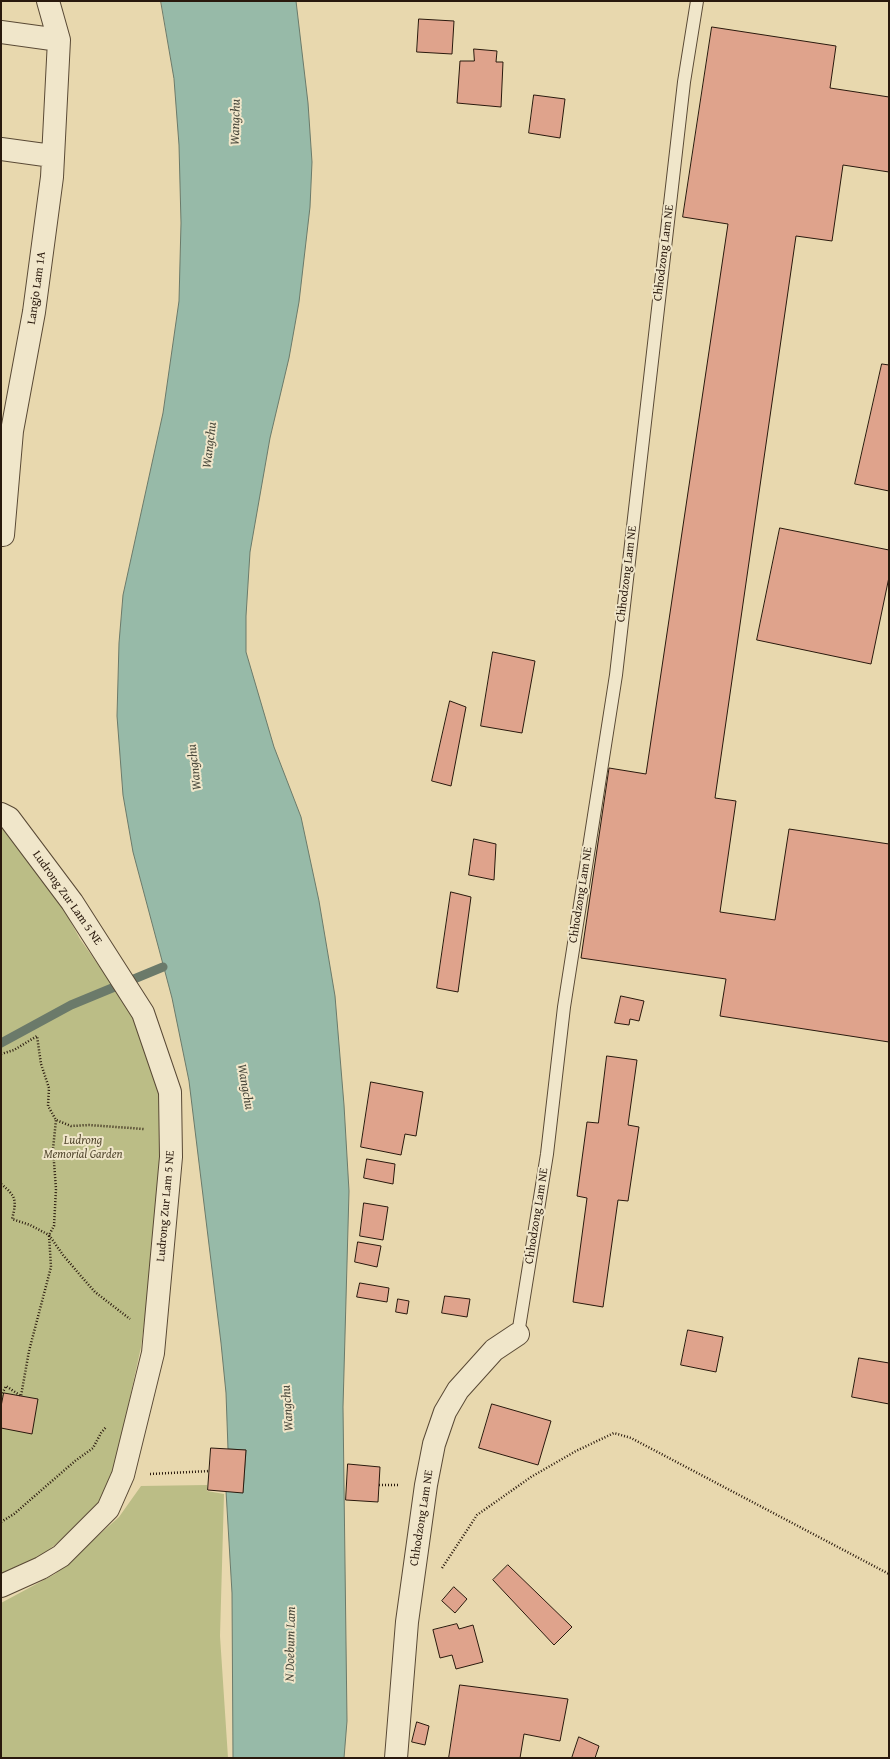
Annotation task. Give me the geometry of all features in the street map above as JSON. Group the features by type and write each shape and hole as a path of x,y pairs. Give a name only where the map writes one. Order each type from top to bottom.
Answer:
{"street":[{"name":"Langjo Lam 1A","path":"4,535 7,430 34,312 52,177 59,40 48,1"},
{"path":"1,32 59,40"},
{"path":"1,149 52,156"},
{"name":"Ludrong Zur Lam 5 NE","path":"1,814 9,818 72,902 143,1014 170,1092 171,1157 153,1353 123,1475 108,1509 61,1556 41,1568 1,1586"},
{"name":"Chhodzong Lam NE","path":"396,1758 406,1622 426,1485 434,1444 446,1412 458,1390 494,1350 518,1334"}],"lane":[{"name":"Chhodzong Lam NE","path":"518,1334 547,1154 565,999 616,675 684,82 697,1"}],"path":[{"path":"1,1054 14,1050 37,1036 41,1064 49,1088 48,1106 56,1120 53,1149 56,1189 54,1226 49,1235 51,1267 29,1351 22,1396 6,1386 1,1396"},
{"path":"56,1120 71,1126 89,1125 143,1128 146,1133"},
{"path":"1,1184 12,1193 15,1206 12,1219 30,1225 49,1235 63,1255 96,1292 131,1319"},
{"path":"130,1327 132,1312"},
{"path":"1,1522 14,1514 75,1461 93,1448 100,1433 110,1424"},
{"path":"442,1569 445,1562 477,1514 531,1476 582,1447 614,1433 631,1438 889,1574"},
{"path":"123,1475 210,1471"}],"green space":[{"name":"Ludrong Memorial Garden","path":"1,824 60,902 80,939 119,994 134,1019 161,1094 166,1151 141,1347 115,1466 104,1493 90,1516 40,1557 1,1577"},
{"path":"207,1485 207,1491 224,1494 220,1636 228,1758 1,1758 1,1603 55,1574 119,1517 141,1486"}],"water":[{"path":"161,1 296,1 308,103 312,162 310,207 299,302 289,358 270,438 250,552 246,616 246,652 274,747 301,817 319,901 335,996 349,1191 343,1407 347,1721 344,1758 233,1758 232,1593 226,1491 243,1492 246,1450 228,1449 226,1393 221,1343 189,1081 172,998 133,852 123,795 117,716 119,643 123,595 163,413 179,301 181,223 179,145 174,79"}],"building":[{"path":"419,19 454,21 452,54 417,52"},
{"path":"712,27 836,46 830,88 889,97 889,172 843,165 832,241 796,236 715,798 736,801 720,912 775,920 789,829 889,844 889,1042 720,1016 726,979 581,958 609,768 646,774 728,224 683,217"},
{"path":"474,49 497,51 496,62 503,62 501,107 457,103 460,61 474,61"},
{"path":"534,95 565,99 560,138 529,133"},
{"path":"882,364 889,365 889,491 855,484"},
{"path":"780,528 889,550 889,577 871,664 757,640"},
{"path":"493,652 535,661 522,733 481,726"},
{"path":"450,701 466,707 451,786 432,781"},
{"path":"474,839 496,844 494,880 469,875"},
{"path":"451,892 471,897 458,992 437,988"},
{"path":"621,996 644,1001 639,1021 630,1019 629,1025 615,1023"},
{"path":"607,1056 637,1060 628,1125 639,1127 628,1201 618,1200 603,1307 573,1302 587,1198 577,1196 587,1122 598,1123"},
{"path":"371,1082 423,1092 416,1136 405,1134 401,1155 361,1147"},
{"path":"367,1159 395,1164 393,1184 364,1178"},
{"path":"364,1203 388,1207 383,1240 360,1236"},
{"path":"358,1242 381,1246 377,1267 355,1262"},
{"path":"360,1283 389,1288 387,1302 357,1297"},
{"path":"445,1296 470,1299 467,1317 442,1313"},
{"path":"398,1299 409,1301 407,1314 396,1312"},
{"path":"688,1330 723,1337 716,1372 681,1365"},
{"path":"859,1358 889,1363 889,1404 852,1397"},
{"path":"4,1393 38,1399 32,1434 1,1428 1,1407"},
{"path":"492,1404 551,1421 538,1465 479,1448"},
{"path":"211,1448 246,1450 243,1493 208,1490"},
{"path":"348,1464 380,1467 378,1502 346,1500"},
{"path":"508,1565 572,1627 554,1645 493,1580"},
{"path":"454,1587 467,1599 455,1613 442,1601"},
{"path":"457,1624 459,1629 473,1625 483,1662 456,1669 452,1655 440,1658 433,1630"},
{"path":"460,1685 568,1699 560,1741 524,1734 520,1758 449,1758"},
{"path":"417,1722 429,1726 425,1745 412,1742"},
{"path":"579,1737 599,1746 595,1758 572,1758"}],"waterway":[{"path":"1,1043 71,1005 163,967"}],"water label":[{"name":"Wangchu","path":"236,122"},
{"name":"Wangchu","path":"210,445"},
{"name":"Wangchu","path":"195,767"},
{"name":"Wangchu","path":"245,1087"},
{"name":"Wangchu","path":"288,1408"},
{"name":"N Doebum Lam","path":"291,1644"}]}
